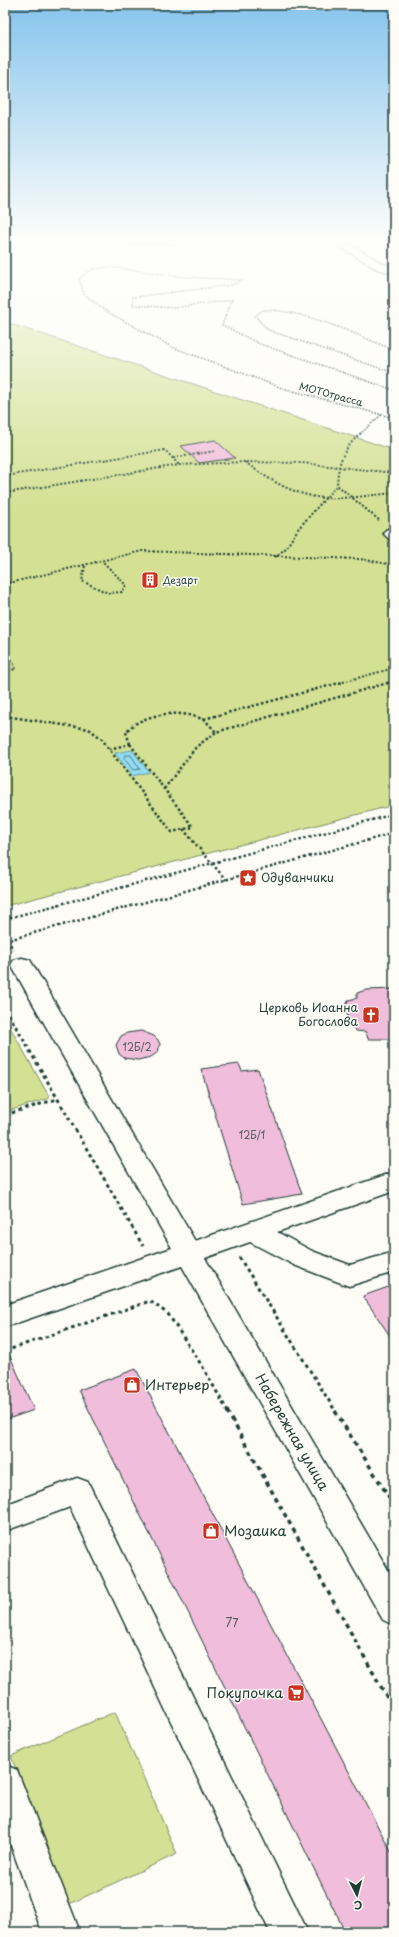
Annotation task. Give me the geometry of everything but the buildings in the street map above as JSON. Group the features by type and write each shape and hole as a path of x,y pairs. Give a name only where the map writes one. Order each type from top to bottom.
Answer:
{"street":[{"name":"Набережная улица","path":"22,965 394,1610"},
{"path":"5,1316 189,1254 394,1181"},
{"path":"240,1236 349,1276 394,1262"},
{"path":"5,1518 77,1491 289,1932"},
{"path":"5,1782 61,1932"}],"path":[{"name":"МОТОтрасса","path":"141,330 172,347 282,388 394,418"},
{"name":"МОТОтрасса","path":"232,330 260,344 394,390"},
{"path":"269,330 394,373"},
{"path":"343,330 394,350"},
{"path":"275,557 286,548 298,529 337,485 338,466 351,442 381,415"},
{"path":"5,476 164,450 179,465"},
{"path":"173,459 215,451"},
{"path":"244,462 268,479 297,492 326,498 394,493"},
{"path":"5,493 179,465 244,462 302,463 394,473"},
{"path":"337,485 347,496 376,518 393,534"},
{"path":"5,584 85,566 142,551 360,559 394,565"},
{"path":"85,566 82,581 108,592 122,592 126,585 102,561"},
{"path":"5,645 16,669 5,671"},
{"path":"5,716 89,729 102,740 172,832 192,827 130,744 126,732 129,726 136,721 150,717 182,715 203,719 394,668"},
{"path":"164,789 196,747 216,732 394,681"},
{"path":"203,719 216,732"},
{"path":"109,749 130,744"},
{"path":"5,919 394,814"},
{"path":"183,829 226,880"},
{"path":"5,941 394,833"},
{"path":"5,1008 154,1265"},
{"path":"5,1115 57,1099"},
{"path":"240,1236 394,1505"},
{"path":"5,1351 150,1301 168,1314 204,1369 394,1710"}],"green space":[{"path":"5,330 31,330 394,450 394,805 5,906"},
{"path":"5,1018 50,1098 5,1112"},
{"path":"115,1712 177,1854 67,1905 11,1756"}],"water":[{"path":"132,750 149,772 132,776 115,753"}],"place":[{"name":"Дезарт","path":"150,580"},
{"name":"Одуванчики","path":"248,878"},
{"name":"Церковь Иоанна Богослова","path":"371,1015"},
{"name":"Интерьер","path":"132,1385"},
{"name":"Мозаика","path":"211,1531"},
{"name":"Покупочка","path":"296,1693"}]}
